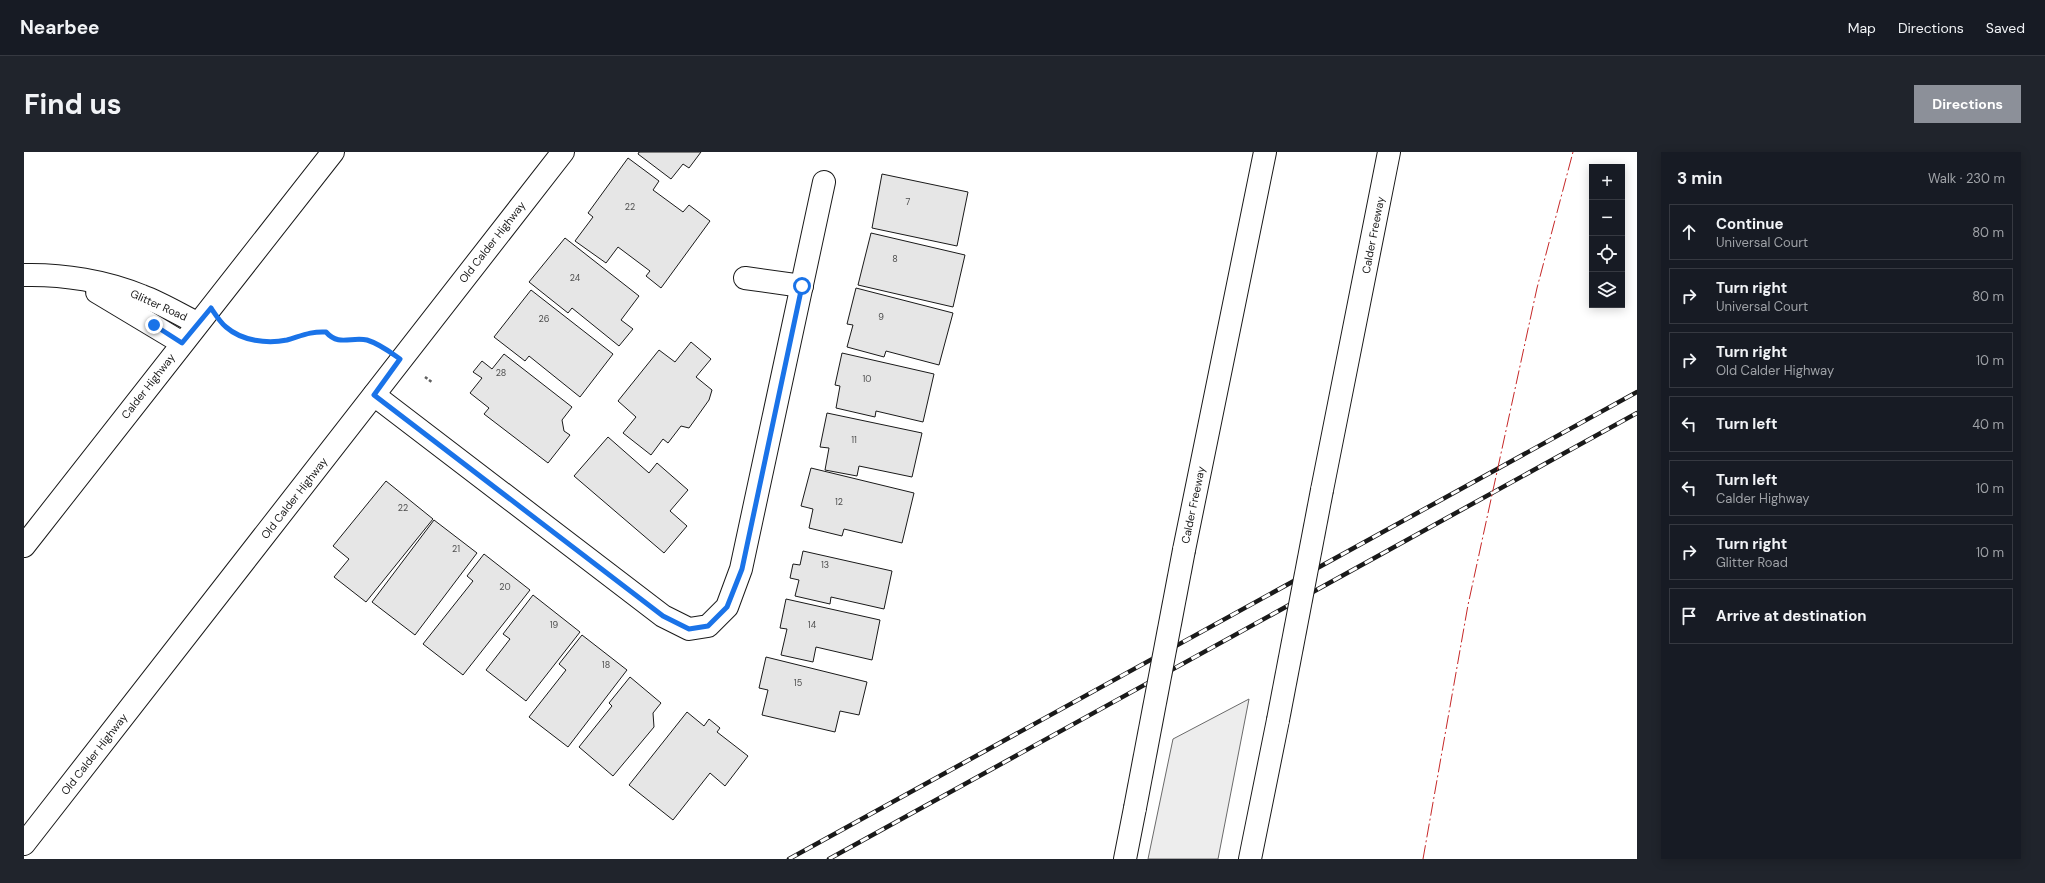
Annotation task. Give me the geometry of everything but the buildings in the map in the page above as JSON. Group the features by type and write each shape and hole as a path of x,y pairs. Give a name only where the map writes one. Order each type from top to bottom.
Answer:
{"main road":[{"name":"Calder Highway","path":"24,546 332,152"},
{"name":"Old Calder Highway","path":"24,844 374,395 400,359 563,152"},
{"name":"Calder Freeway","path":"1125,859 1184,550 1265,152"},
{"name":"Calder Freeway","path":"1250,859 1389,152"},
{"path":"374,395 663,616 689,629 708,626 727,607 742,569 824,182"},
{"name":"Glitter Road","path":"24,275 44,275 73,278 108,285 204,315"},
{"name":"Glitter Road","path":"73,278 119,303 182,343"},
{"path":"746,278 802,286"}],"path":[{"path":"204,315 237,334 255,340 275,342 315,331 326,332 331,337 340,340 365,340 378,344 433,383"}],"shaded area":[{"path":"1249,699 1218,859 1148,859 1173,739"}],"railway":[{"path":"789,859 1637,392"},
{"path":"829,859 1637,413"}],"power":[{"path":"1423,859 1468,605 1537,288 1573,152"}],"route":[{"path":"154,325 182,343 211,308 225,327 237,334 255,340 275,342 315,331 326,332 331,337 340,340 365,340 378,344 400,359 374,395 663,616 689,629 708,626 727,607 742,569 802,286"}]}
